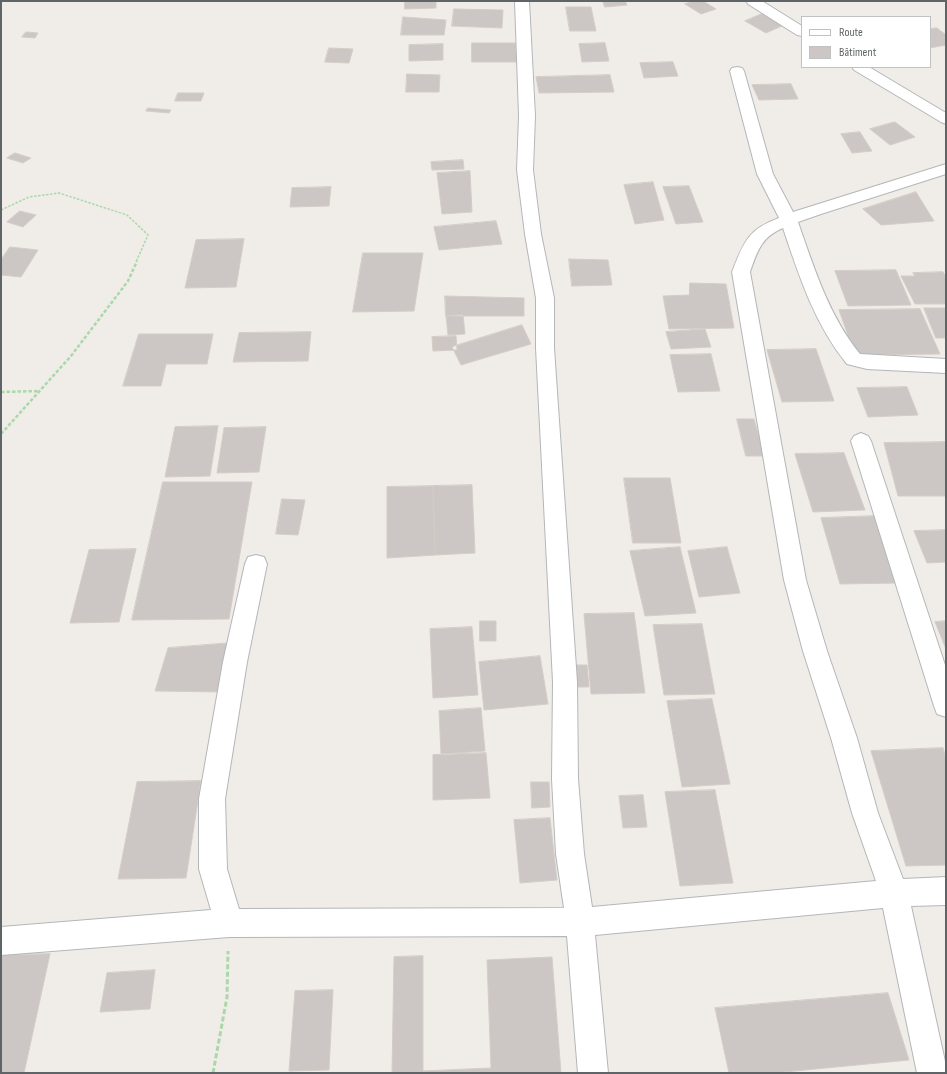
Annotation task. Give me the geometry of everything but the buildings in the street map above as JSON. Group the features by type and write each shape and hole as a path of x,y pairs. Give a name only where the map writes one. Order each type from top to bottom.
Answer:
{"street":[{"path":"522,1 527,116 525,170 533,234 545,298 546,356 565,682 565,779 570,854 580,922 593,1073"},
{"path":"753,1 801,31"},
{"path":"861,68 946,119"},
{"path":"738,71 765,174 789,220 812,287 837,336 854,359 868,362 946,366"},
{"path":"932,1073 894,893 865,813 844,738 815,651 795,580 741,272 752,244 771,227 946,169"},
{"path":"861,441 946,706"},
{"path":"229,923 213,868 212,799 235,662 256,564"},
{"path":"1,941 229,923 580,922 894,893 946,891"}],"path":[{"path":"1,210 29,197 59,193 103,206 127,216 148,235 128,281 71,356 1,434"},
{"path":"1,392 40,391"},
{"path":"213,1073 227,997 229,923"}]}
